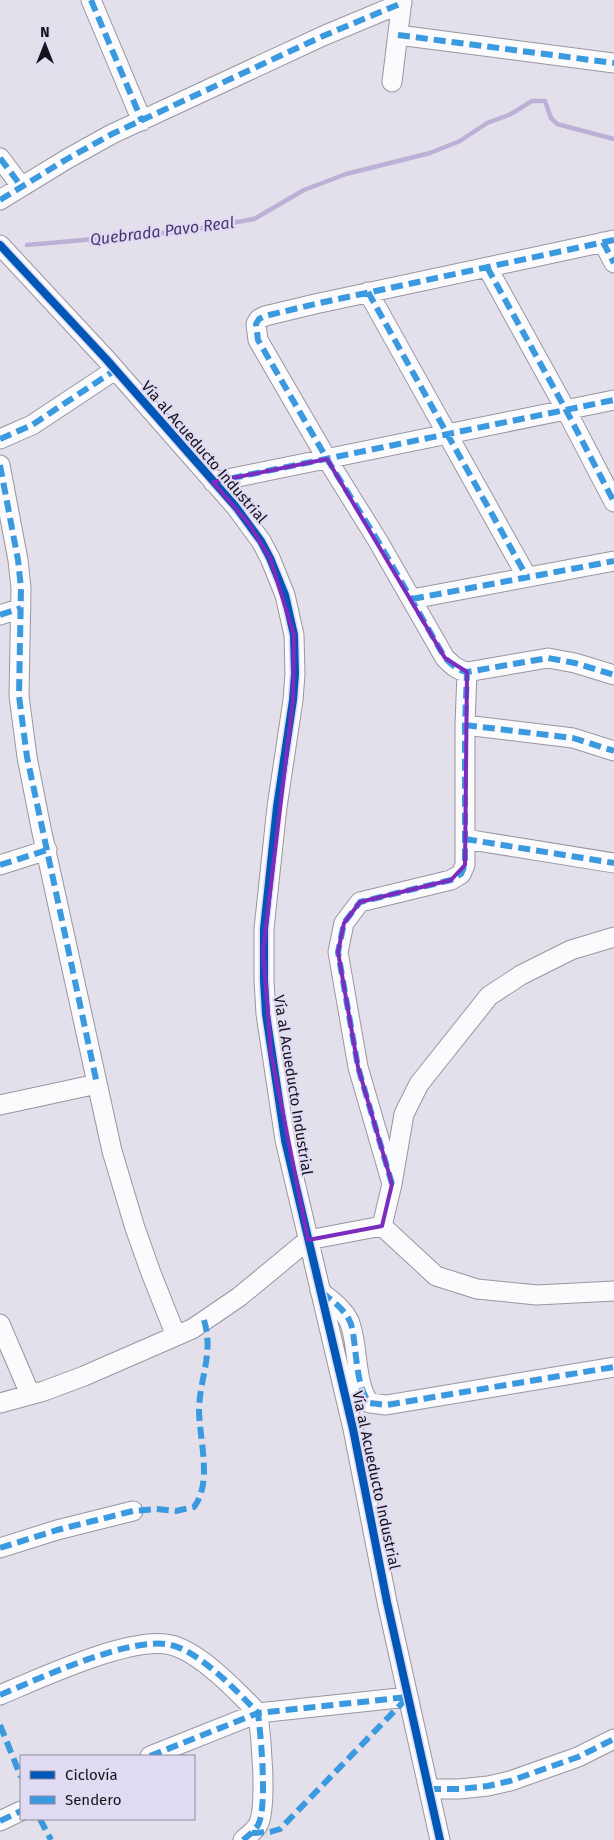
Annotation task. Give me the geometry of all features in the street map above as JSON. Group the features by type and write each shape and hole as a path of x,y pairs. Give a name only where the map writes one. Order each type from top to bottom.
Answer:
{"street":[{"path":"90,0 142,120"},
{"path":"0,200 67,159 142,120 402,1"},
{"path":"392,82 402,1"},
{"path":"398,34 614,63"},
{"path":"0,158 21,186"},
{"path":"614,263 608,241 265,316 259,319 256,324 258,340 445,658 459,670 467,672 548,658 575,662 614,675"},
{"name":"Vía al Acueducto Industrial","path":"0,245 115,370 249,524 270,558 285,595 294,635 293,700 275,825 266,905 263,952 266,1014 285,1140 352,1429 440,1840"},
{"path":"487,267 566,410 614,502"},
{"path":"368,292 527,577"},
{"path":"0,439 32,425 115,370"},
{"path":"213,482 614,400"},
{"path":"0,465 18,560 21,608 19,696 27,757 112,1151 132,1220 176,1336"},
{"path":"412,599 614,561"},
{"path":"0,615 21,608"},
{"path":"392,1184 358,1067 338,952 344,923 360,902 452,880 461,874 465,866 467,672"},
{"path":"465,725 573,738 614,751"},
{"path":"465,839 614,863"},
{"path":"0,865 47,850"},
{"path":"382,1226 392,1184 404,1114 419,1084 489,996 521,975 571,950 614,937"},
{"path":"0,1105 97,1084"},
{"path":"0,1403 84,1376 192,1328 239,1297 308,1240 382,1226"},
{"path":"382,1226 436,1276 477,1289 537,1295 614,1291"},
{"path":"320,1291 345,1312 350,1323 362,1386 365,1398 370,1403 386,1405 614,1367"},
{"path":"0,1324 30,1394"},
{"path":"0,1548 56,1530 133,1511"},
{"path":"0,1695 54,1672 134,1647 161,1644 172,1645 185,1650 217,1673 258,1713 261,1737 262,1810 259,1824 243,1840"},
{"path":"153,1755 258,1713 408,1697"},
{"path":"429,1788 459,1789 488,1786 510,1781 578,1757 614,1739"},
{"path":"0,1821 20,1811"}],"highlighted area":[{"path":"327,459 445,658 467,672 465,865 451,880 360,902 344,923 338,952 358,1067 392,1184 382,1226 308,1240 271,1053 263,951 293,700 294,635 270,558 249,524 213,482"}],"waterway":[{"name":"Quebrada Pavo Real","path":"27,245 186,231 254,219 304,190 346,174 430,153 460,141 487,123 509,115 532,101 545,101 551,118 557,124 614,139"}],"marked path":[{"path":"91,0 142,121"},
{"path":"0,200 112,134 323,36 402,3"},
{"path":"398,35 614,63"},
{"path":"0,158 21,186"},
{"path":"614,240 315,304 265,316 259,319 256,324 258,340 327,459 378,541 445,658 452,665 457,669 467,672 548,658 575,663 614,675"},
{"path":"603,242 614,263"},
{"path":"487,267 566,410 614,502"},
{"path":"368,292 527,577"},
{"path":"0,439 32,425 115,370"},
{"path":"213,482 614,400"},
{"path":"0,465 18,560 21,588 19,696 27,757 97,1084"},
{"path":"412,599 614,561"},
{"path":"0,615 21,608"},
{"path":"392,1184 358,1067 338,952 344,923 360,902 451,880 461,874 465,865 467,672"},
{"path":"465,725 573,738 614,751"},
{"path":"465,839 614,863"},
{"path":"0,865 47,850"},
{"path":"322,1292 349,1319 353,1333 359,1377 365,1396 370,1403 386,1405 614,1367"},
{"path":"0,1548 57,1530 133,1511 156,1509 176,1511 194,1507 200,1497 204,1473 199,1409 208,1343 204,1320"},
{"path":"0,1695 85,1660 133,1646 171,1645 194,1656 218,1674 258,1713 263,1769 263,1800 259,1823 243,1840"},
{"path":"153,1755 258,1713 408,1697"},
{"path":"252,1833 270,1832 280,1829 408,1697"},
{"path":"0,1725 20,1775"},
{"path":"429,1789 459,1789 488,1786 510,1781 578,1757 614,1739"},
{"path":"0,1821 20,1811"},
{"path":"41,1820 51,1840"}],"cycle path":[{"path":"0,245 106,359 236,507 261,541 285,595 294,635 295,674 293,700 277,807 264,929 266,1014 285,1140 353,1429 387,1602 440,1840"}]}
